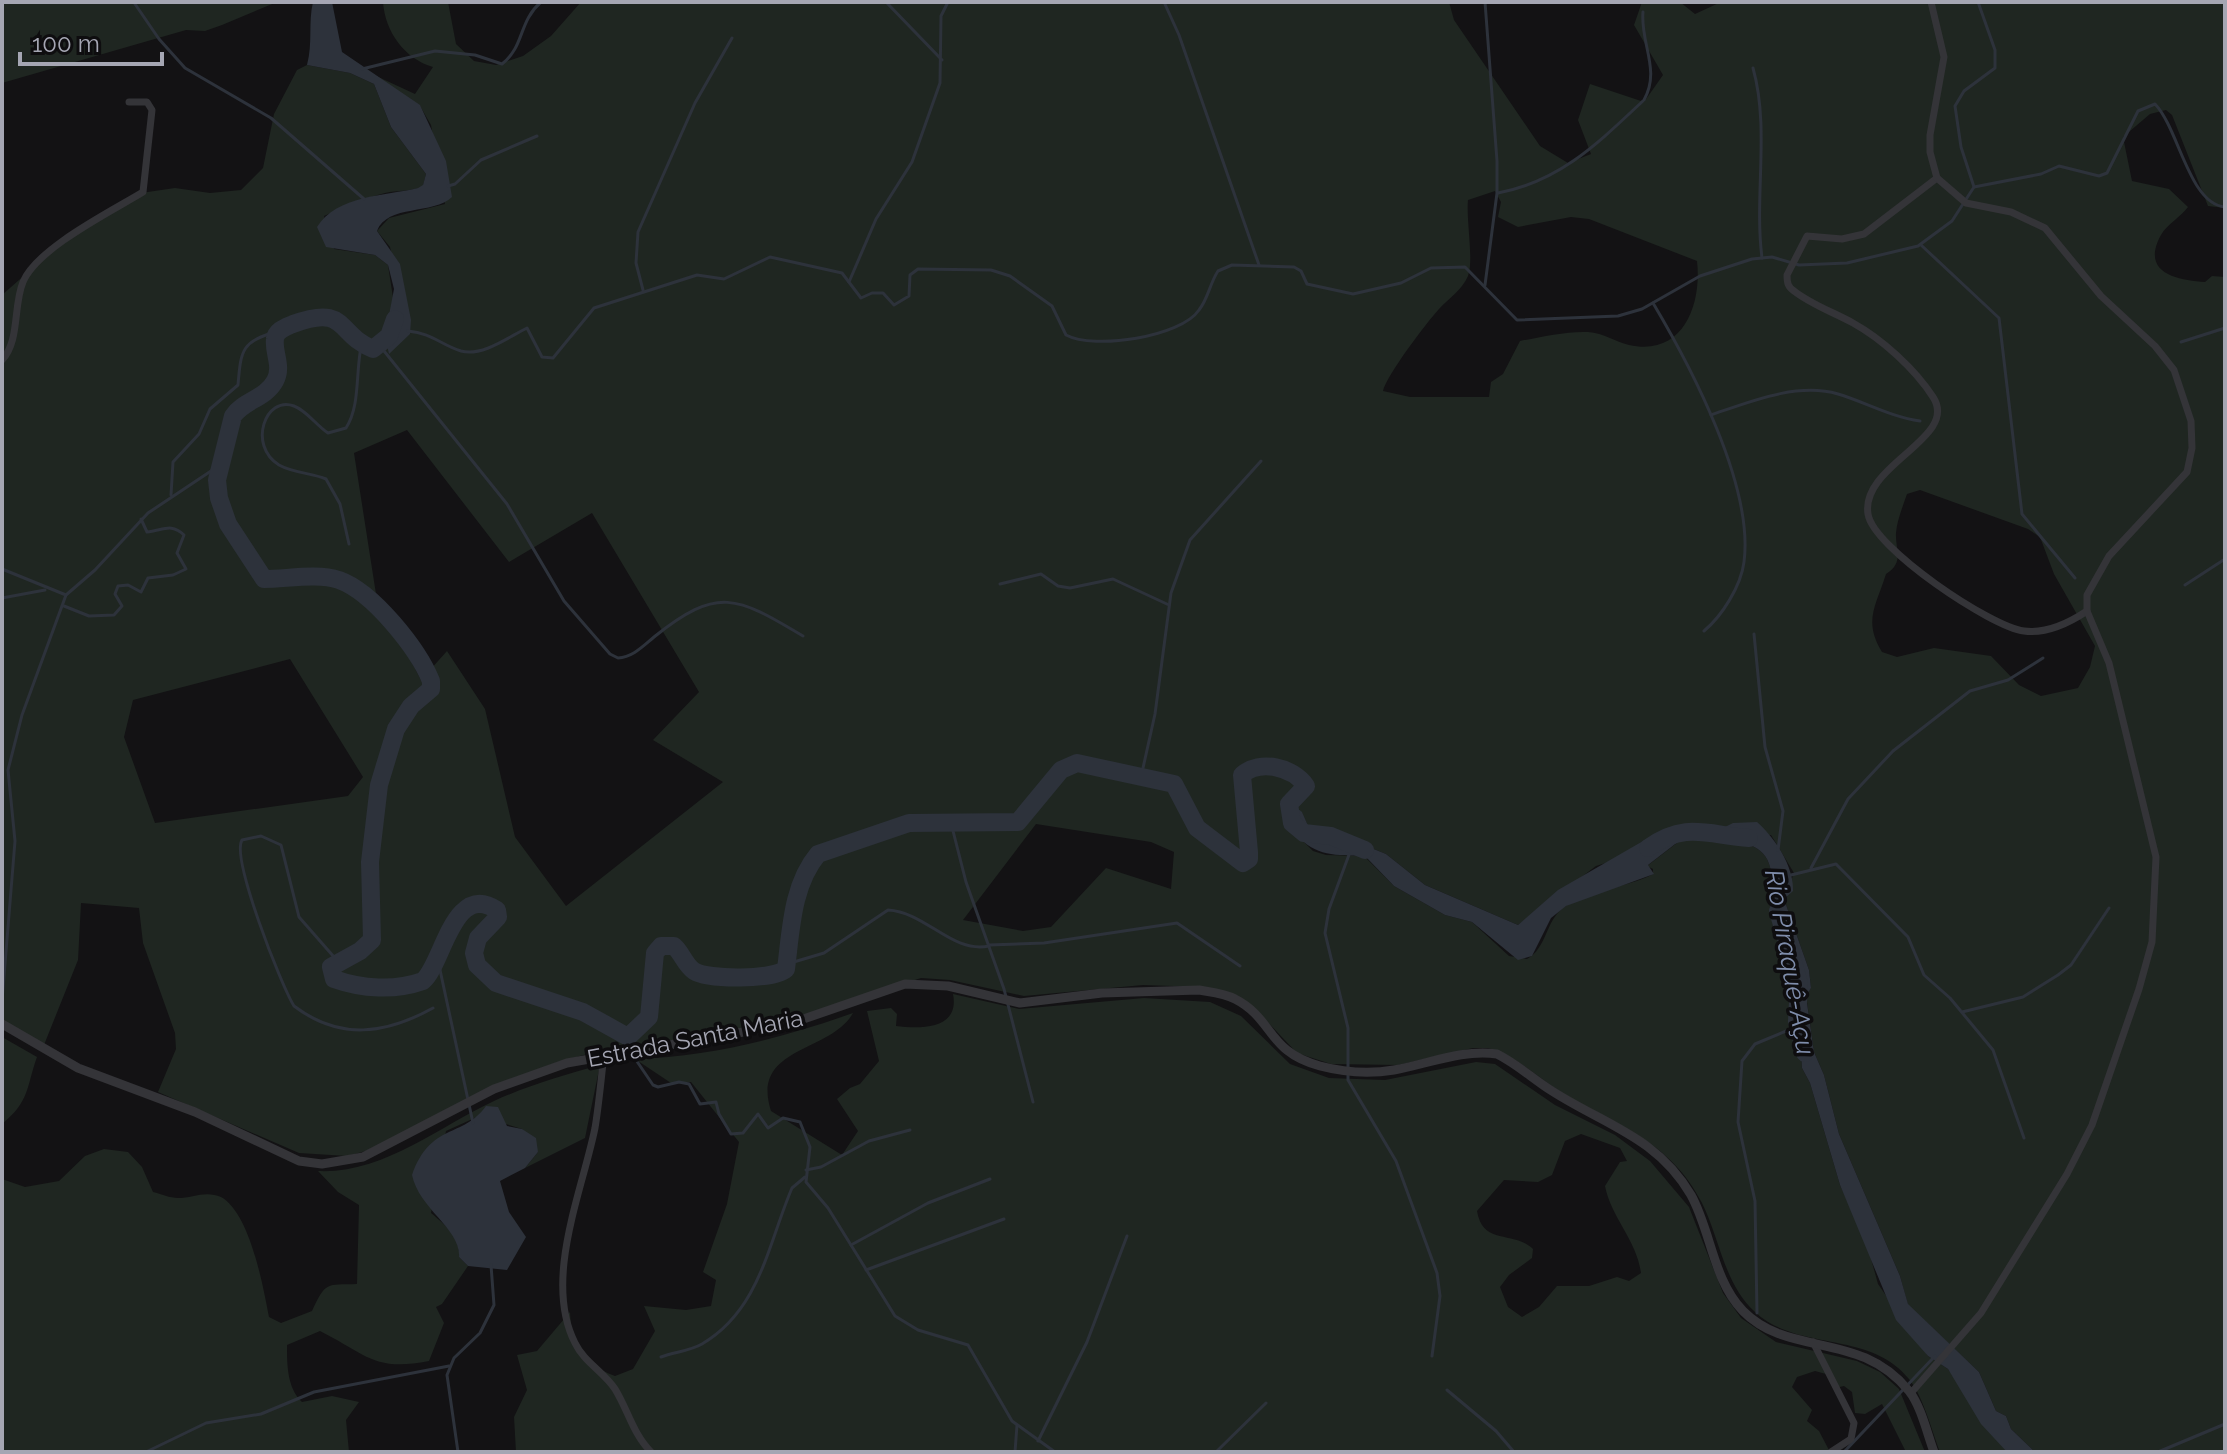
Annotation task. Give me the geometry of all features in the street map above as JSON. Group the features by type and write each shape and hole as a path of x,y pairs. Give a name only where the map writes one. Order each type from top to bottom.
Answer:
{"street":[{"path":"1911,1393 1956,1345 2005,1277 2092,1125 2152,942 2156,857 2109,663 2087,611 2087,595 2094,577 2109,556 2187,472 2192,448 2191,421 2185,394 2174,370 2155,346 2101,296 2045,228 2011,212 1966,203 1937,178 1930,152 1930,135 1944,57 1931,2"},
{"path":"2,360 10,349 21,291 30,272 79,230 143,192 152,110 147,102 129,102"},
{"path":"1937,178 1864,234 1842,239 1807,236 1790,267 1787,283 1794,291 1854,324 1885,348 1930,393 1938,407 1936,419 1920,443 1878,477 1869,491 1868,514 1885,542 1944,589 2014,630 2045,630 2087,611"},
{"name":"Estrada Santa Maria","path":"2,1024 78,1068 195,1112 299,1161 322,1164 363,1157 494,1089 567,1063 789,1024 905,984 925,983 1020,1003 1115,993 1215,992 1247,1008 1281,1049 1298,1059 1354,1071 1392,1071 1481,1052 1497,1054 1661,1156 1692,1198 1710,1249 1743,1311 1763,1327 1862,1354 1879,1364 1911,1393 1934,1452"},
{"path":"604,1055 595,1127 566,1244 564,1293 575,1343 585,1359 612,1385 632,1426 651,1452"},
{"path":"1813,1342 1854,1423 1851,1439 1831,1452"}],"shaded area":[{"path":"2,2 277,2 205,31 186,30 2,83"},
{"path":"383,2 448,2 456,44 474,61 496,65 523,56 551,36 581,2 1449,2 1454,20 1540,146 1568,163 1591,154 1578,120 1590,84 1644,102 1663,75 1634,25 1642,2 1680,2 1695,14 1721,2 2225,2 2225,208 2208,206 2172,115 2166,110 2150,114 2123,137 2132,181 2169,189 2188,207 2161,235 2155,258 2158,266 2173,276 2194,281 2205,282 2212,276 2225,277 2225,1452 2035,1452 2011,1429 2006,1416 1996,1411 1979,1372 1908,1305 1900,1276 1839,1134 1824,1075 1814,1052 1806,995 1811,988 1809,970 1784,899 1794,873 1771,835 1727,841 1754,847 1769,864 1770,897 1777,928 1786,935 1790,951 1789,997 1799,1020 1802,1068 1810,1083 1840,1185 1867,1244 1878,1284 1928,1356 1948,1369 2007,1452 1940,1452 1919,1395 1909,1379 1893,1364 1875,1353 1792,1332 1772,1324 1755,1312 1729,1275 1702,1203 1674,1164 1640,1137 1561,1092 1516,1061 1488,1048 1473,1048 1398,1065 1331,1064 1297,1053 1260,1014 1202,987 1143,985 1024,996 950,980 921,978 795,1019 664,1045 602,1050 558,1062 511,1079 366,1151 347,1156 299,1153 158,1092 176,1049 175,1033 143,943 139,908 81,903 78,960 44,1045 2,1021 2,295 78,228 134,194 175,188 210,193 241,190 263,168 274,114 297,70 307,65 350,73 374,84 391,127 426,174 423,186 377,195 324,216 334,249 375,255 388,265 394,304 385,336 410,334 390,247 377,231 389,218 445,204 431,125 420,106 374,75 415,94 433,67 405,51 392,34","holes":["1495,191 1501,202 1498,217 1518,227 1571,217 1589,219 1697,261 1696,294 1685,324 1676,335 1648,347 1629,345 1588,332 1520,341 1503,374 1491,382 1489,397 1410,397 1383,391 1417,337 1468,276 1468,200","407,430 509,562 592,513 699,692 653,740 723,782 566,906 515,837 485,709 447,651 421,680 376,594 354,453","1920,490 2028,529 2040,537 2054,574 2095,646 2090,667 2078,688 2041,696 2019,685 1991,656 1934,648 1897,657 1882,652 1873,631 1873,613 1886,574 1897,560 1899,518 1907,494","290,659 363,777 348,796 155,823 124,737 133,700","1302,813 1313,837 1354,841 1386,854 1425,885 1518,925 1596,866 1615,860 1650,837 1664,833 1682,839 1647,866 1653,869 1653,874 1584,896 1563,908 1553,920 1539,948 1527,959 1509,956 1472,922 1445,915 1394,886 1364,856 1326,855 1313,851 1302,840","1036,824 1151,842 1174,852 1171,889 1106,868 1051,927 1023,931 963,920"]},
{"path":"953,994 1019,1009 1144,998 1210,1002 1241,1016 1290,1064 1329,1078 1385,1080 1476,1062 1495,1064 1555,1105 1615,1135 1650,1161 1689,1207 1723,1293 1741,1318 1776,1342 1857,1361 1880,1372 1899,1389 1925,1452 1906,1452 1882,1404 1865,1414 1855,1413 1852,1392 1844,1386 1835,1388 1826,1374 1815,1371 1797,1377 1792,1387 1812,1410 1807,1421 1819,1431 1830,1452 516,1452 514,1417 527,1390 517,1355 537,1351 570,1312 573,1336 580,1353 593,1365 615,1376 633,1369 655,1331 644,1306 686,1310 711,1306 716,1280 703,1272 727,1204 739,1142 691,1082 671,1083 635,1059 746,1045 853,1013 828,1036 782,1062 772,1074 768,1090 771,1111 842,1155 858,1131 837,1099 860,1084 879,1061 867,1011 891,1008 897,1014 896,1026 926,1027 944,1021 954,1006","holes":["1581,1134 1620,1148 1627,1161 1620,1162 1605,1186 1635,1250 1641,1273 1629,1281 1617,1277 1589,1286 1557,1286 1539,1307 1522,1317 1508,1307 1500,1287 1509,1275 1532,1258 1533,1249 1525,1243 1485,1229 1477,1211 1504,1180 1538,1182 1552,1175 1565,1141"]},
{"path":"2,1037 37,1057 22,1101 2,1124"},
{"path":"600,1065 585,1138 525,1168 538,1152 522,1129 479,1116 446,1131 431,1213 451,1232 459,1257 468,1266 442,1304 436,1307 444,1323 429,1361 395,1364 371,1359 320,1331 287,1345 291,1383 302,1402 332,1396 359,1402 346,1420 349,1452 2,1452 2,1179 25,1187 59,1181 85,1156 104,1149 128,1152 142,1167 153,1192 175,1198 204,1194 221,1197 240,1218 254,1251 269,1317 281,1323 312,1311 328,1287 357,1284 359,1205 338,1192 318,1171 342,1170 387,1157 507,1095"}],"water":[{"path":"313,2 332,2 342,52 420,105 446,161 452,197 444,203 390,217 377,231 400,264 411,320 410,334 389,354 385,336 394,289 388,265 375,255 326,247 317,227 326,216 349,203 418,188 423,185 426,174 391,127 374,84 350,73 307,65"},
{"path":"1292,804 1302,812 1313,837 1354,841 1386,854 1425,885 1518,925 1558,890 1650,837 1664,833 1683,838 1648,865 1654,874 1566,906 1551,918 1532,956 1518,960 1472,922 1445,915 1394,886 1365,856 1327,853 1303,842 1292,827 1289,816"},
{"path":"1757,822 1777,844 1787,862 1793,891 1784,899 1809,970 1811,988 1806,996 1814,1052 1824,1075 1839,1134 1900,1276 1908,1304 1979,1372 1996,1411 2006,1416 2011,1429 2035,1452 2007,1452 1981,1424 1948,1369 1928,1356 1896,1320 1840,1185 1810,1083 1802,1068 1799,1020 1789,997 1791,980 1786,935 1777,928 1770,897 1769,864 1754,847 1727,841 1721,829 1733,823"},
{"path":"486,1106 498,1107 507,1126 522,1129 536,1138 538,1152 525,1168 500,1181 509,1212 526,1237 507,1270 468,1266 459,1257 453,1237 423,1198 412,1175 428,1146 467,1123"}],"waterway":[{"path":"362,69 435,51 475,55 502,64 515,50 528,18 541,2"},
{"path":"886,2 942,60"},
{"path":"849,282 876,219 912,162 940,83 941,16 948,2"},
{"path":"1164,2 1179,35 1259,265"},
{"path":"1485,2 1497,193 1485,285"},
{"path":"1974,187 1961,147 1955,106 1964,91 1995,68 1995,50 1978,2"},
{"path":"135,4 159,39 185,68 271,118 364,199"},
{"path":"1498,193 1541,179 1578,158 1644,100 1651,78 1643,12"},
{"path":"643,290 636,263 638,232 695,103 732,38"},
{"path":"1753,68 1760,115 1762,258"},
{"path":"408,331 469,352 487,348 527,328 542,357 553,358 594,308 697,275 724,279 770,257 842,273 861,298 872,293 883,293 894,305 909,296 910,275 918,269 991,270 1010,276 1052,306 1066,335 1096,341 1136,338 1175,327 1199,310 1218,271 1232,265 1294,267 1301,271 1307,284 1353,294 1401,283 1431,268 1465,267 1517,320 1618,316 1642,309 1700,276 1752,259 1772,257 1799,265 1847,263 1918,246 1952,221 1974,187 2041,174 2059,166 2099,176 2107,173 2138,111 2155,104 2171,130 2193,180 2213,203 2225,207"},
{"path":"448,186 455,184 481,160 537,136"},
{"path":"1921,245 1999,318 2022,514 2075,578"},
{"path":"1653,303 1685,360 1716,428 1730,464 1745,532 1744,562 1739,581 1724,609 1704,631"},
{"name":"Rio Piraquê-Açu","path":"395,319 389,336 373,349 361,343 340,323 324,317 293,324 279,331 275,339 278,370 275,381 266,392 233,416 217,480 219,498 228,524 264,579 321,577 352,586 393,623 416,653 431,681 431,689 411,706 396,729 379,785 370,862 372,940 360,951 331,967 334,979 378,988 423,981 460,915 470,906 482,904 497,910 498,917 478,938 474,953 477,965 496,983 583,1012 628,1037 649,1017 655,953 661,946 674,946 691,968 701,974 741,978 779,973 786,969 798,894 809,866 818,854 909,823 1018,822 1061,770 1077,763 1174,784 1197,828 1243,863 1249,859 1249,852 1242,775 1258,767 1276,767 1293,774 1306,786 1289,804 1292,823 1304,833 1331,836 1365,850"},
{"path":"2181,342 2225,328"},
{"path":"171,495 173,462 199,434 210,409 238,385 240,362 246,348 257,339 278,331"},
{"path":"349,544 340,504 326,479 279,465 269,456 262,435 269,415 275,408 284,405 299,408 328,433 346,428 354,409 362,342"},
{"path":"380,346 507,504 564,601 610,654 618,658 633,653 695,610 727,602 760,612 803,636"},
{"path":"1711,415 1773,395 1806,390 1838,394 1920,421"},
{"path":"1141,777 1155,714 1171,593 1190,540 1261,461"},
{"path":"2,1001 15,841 8,770 22,715 66,595 95,570 148,513 220,465"},
{"path":"64,606 89,616 114,615 122,606 115,594 118,586 128,585 141,592 148,578 173,575 186,569 177,553 184,535 171,528 147,532 141,519"},
{"path":"2185,585 2225,559"},
{"path":"2,569 66,595"},
{"path":"1000,584 1041,574 1058,586 1070,588 1113,579 1169,605"},
{"path":"2,598 45,590"},
{"path":"1754,634 1765,747 1783,811 1778,850"},
{"path":"1811,868 1848,799 1893,751 1970,691 2008,680 2043,658"},
{"path":"951,823 966,882 1004,989 1033,1102"},
{"name":"Rio Piraquê-Açu","path":"1648,848 1686,832 1749,838"},
{"path":"342,959 334,957 299,917 281,845 261,836 242,840 241,851 250,895 294,1006 329,1025 363,1030 398,1024 433,1008"},
{"path":"1350,852 1329,909 1325,933 1348,1028 1348,1080 1396,1161 1437,1273 1440,1296 1432,1356"},
{"path":"1791,875 1836,864 1908,937 1924,975 1950,998 1993,1050 2024,1138"},
{"path":"1962,1012 2023,997 2058,975 2071,965 2109,908"},
{"path":"787,964 824,953 888,910 902,912 963,944 989,946"},
{"name":"Rio Piraquê-Açu","path":"1778,911 1799,983 1797,1021 1805,1053"},
{"path":"989,945 1044,943 1177,923 1240,966"},
{"path":"437,956 473,1123"},
{"path":"1757,1313 1755,1201 1738,1122 1742,1061 1755,1044 1798,1026"},
{"path":"626,1037 634,1057 653,1085 689,1084 700,1104 716,1102 731,1134 743,1133 758,1114 768,1128 783,1118 800,1122 810,1147 806,1182 828,1208 895,1316 918,1330 968,1345 1012,1421 1055,1452"},
{"path":"806,1170 821,1167 869,1141 910,1130"},
{"path":"661,1357 702,1344 722,1330 737,1313 760,1274 792,1188 805,1177"},
{"path":"851,1245 928,1203 990,1179"},
{"path":"866,1270 1004,1219"},
{"path":"1038,1441 1087,1342 1127,1236"},
{"path":"458,1452 447,1375 454,1358 480,1333 494,1305 491,1265"},
{"path":"1844,1452 1935,1356"},
{"path":"146,1452 206,1423 261,1414 314,1392 449,1366"},
{"path":"1447,1390 1496,1431 1514,1452"},
{"path":"1216,1452 1266,1403"},
{"path":"2158,1452 2225,1424"},
{"path":"1015,1452 1017,1425"}]}
